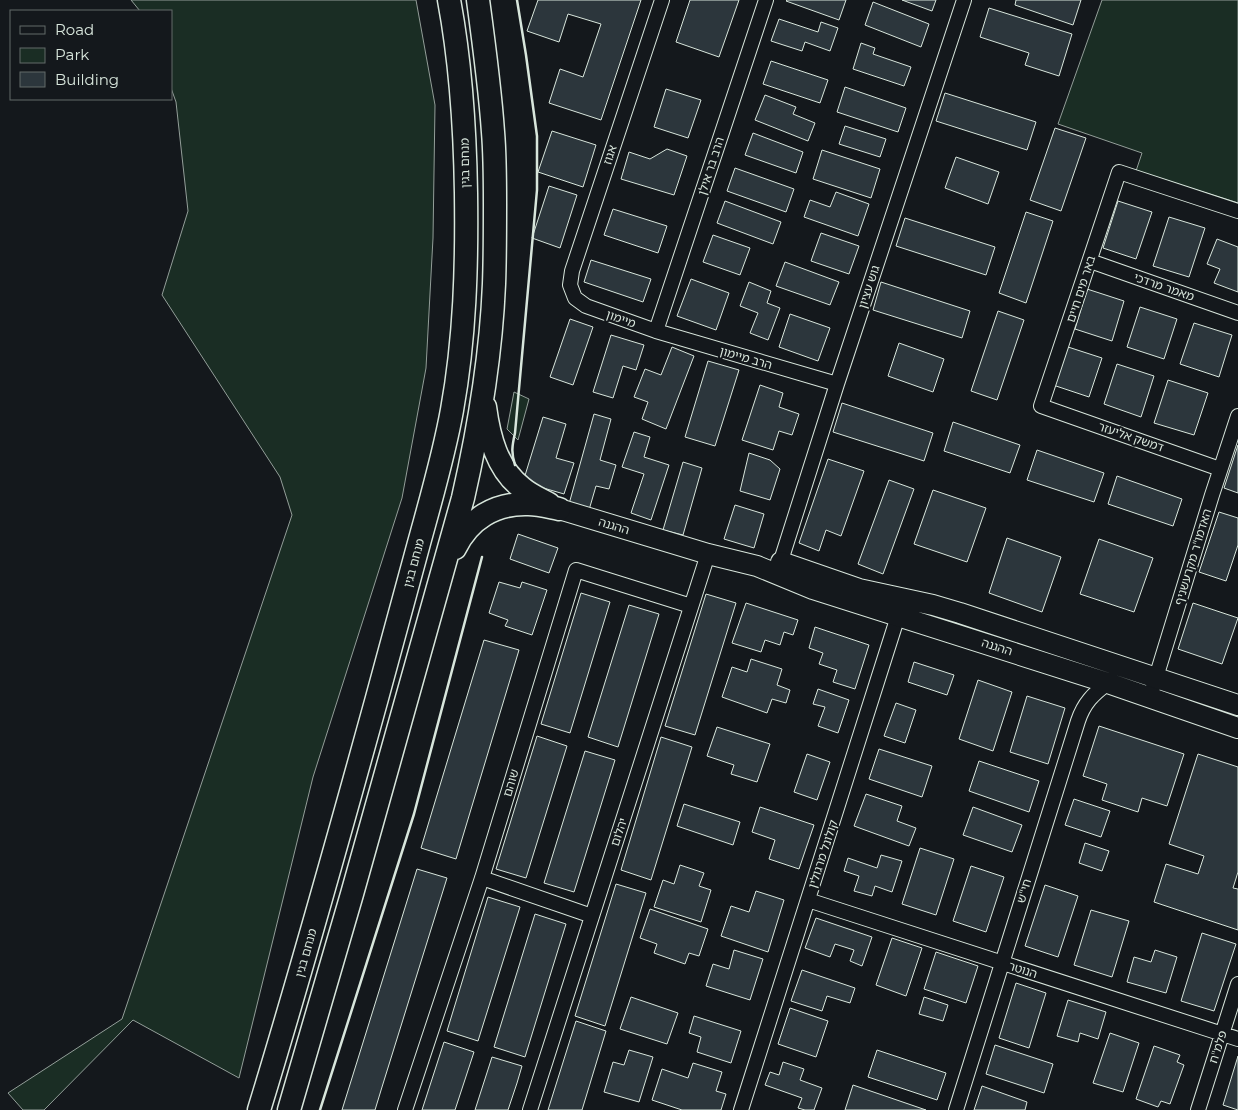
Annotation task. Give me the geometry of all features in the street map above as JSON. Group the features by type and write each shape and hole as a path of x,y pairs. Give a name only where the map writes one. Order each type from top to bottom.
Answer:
{"main road":[{"name":"מנחם בגין","path":"258,1110 334,854 434,487 452,410 459,361 467,259 463,102 449,0"},
{"path":"289,1110 352,894 470,468 483,391 494,285 493,133 478,0"},
{"path":"483,391 492,441 499,462 507,474 520,487 559,509"},
{"path":"439,583 457,544 472,523 487,513 506,506 529,504 559,509"}],"street":[{"name":"אגוז","path":"586,306 575,298 570,285 572,271 662,0"},
{"name":"הרב בר אילן","path":"656,331 766,0"},
{"name":"גוש עציון","path":"778,569 964,0"},
{"name":"באר מים חיים","path":"1041,406 1119,172 1238,211"},
{"name":"מאמר מרדכי","path":"1090,261 1238,313"},
{"name":"מיימון","path":"586,306 656,331"},
{"name":"הרב מיימון","path":"656,331 837,384"},
{"name":"דמשק אליעזר","path":"1041,406 1220,469"},
{"name":"האדמו\"ר מקרעשניף","path":"1150,697 1238,416"},
{"name":"ההגנה","path":"559,509 708,554 778,569 813,589 904,608 1108,683 1238,728"},
{"name":"יהלום","path":"530,1110 708,554"},
{"name":"שוהם","path":"405,1110 482,878 576,570 691,606"},
{"name":"ההגנה","path":"904,608 933,605 1238,705"},
{"name":"קולונל מרגולין","path":"741,1110 904,608"},
{"name":"חי\"ש","path":"956,1110 1081,712 1094,693 1108,683"},
{"path":"482,878 592,916"},
{"name":"הנוטר","path":"808,900 1238,1039"},
{"name":"פלמ\"ח","path":"1198,1110 1238,984"}],"green space":[{"path":"131,0 416,0 435,105 433,238 426,368 402,498 313,777 239,1078 133,1020 44,1110 23,1110 8,1093 122,1019 292,515 280,477 162,295 188,211 176,102 172,91 172,10 139,10"},
{"path":"1102,0 1238,0 1238,203 1136,171 1142,153 1058,124"},
{"path":"514,392 529,399 518,440 507,429"}],"building":[{"path":"538,0 641,0 601,120 549,103 560,69 583,77 601,24 568,14 559,42 527,31"},
{"path":"690,0 739,0 719,57 676,42"},
{"path":"787,0 846,0 839,20"},
{"path":"902,0 936,0 932,11"},
{"path":"1016,0 1081,0 1073,25 1015,5"},
{"path":"873,2 929,24 921,47 865,25"},
{"path":"989,8 1072,34 1059,76 1025,65 1029,53 980,37"},
{"path":"779,19 818,32 821,22 838,28 830,51 805,42 802,51 771,41"},
{"path":"861,43 875,48 873,54 911,67 904,86 853,69"},
{"path":"771,61 828,80 820,103 763,84"},
{"path":"845,87 906,108 898,132 837,112"},
{"path":"666,89 701,100 688,138 654,127"},
{"path":"945,93 1036,122 1027,150 936,121"},
{"path":"765,95 796,107 793,114 815,123 808,141 755,120"},
{"path":"845,126 886,139 880,157 839,144"},
{"path":"1055,128 1086,138 1061,211 1030,200"},
{"path":"552,131 596,145 583,187 538,172"},
{"path":"753,133 803,152 796,173 745,155"},
{"path":"667,149 687,156 674,195 621,179 629,152 650,159"},
{"path":"822,150 880,169 871,198 813,179"},
{"path":"956,157 999,172 988,204 945,188"},
{"path":"735,168 794,189 786,212 727,191"},
{"path":"549,186 577,195 560,248 532,238"},
{"path":"836,192 869,204 858,236 804,217 810,200 830,207"},
{"path":"725,201 781,222 773,244 717,223"},
{"path":"1118,201 1152,212 1136,259 1103,248"},
{"path":"613,209 667,226 658,253 604,235"},
{"path":"1026,212 1053,221 1026,303 999,293"},
{"path":"1169,217 1205,228 1189,277 1153,266"},
{"path":"905,218 995,247 986,275 896,246"},
{"path":"821,233 859,246 849,274 811,261"},
{"path":"713,235 750,248 740,275 703,262"},
{"path":"1217,239 1238,247 1238,292 1214,283 1220,269 1207,264"},
{"path":"591,260 651,279 643,302 584,282"},
{"path":"785,262 839,282 830,305 776,286"},
{"path":"691,279 729,293 716,330 677,316"},
{"path":"749,282 771,291 767,303 780,308 768,340 750,333 758,313 740,306"},
{"path":"881,282 970,311 962,338 873,310"},
{"path":"1087,289 1124,301 1112,341 1075,329"},
{"path":"1140,307 1177,319 1164,359 1127,347"},
{"path":"998,311 1024,320 997,400 971,391"},
{"path":"790,314 830,328 818,361 779,347"},
{"path":"570,319 593,327 573,385 550,377"},
{"path":"1194,323 1232,335 1219,377 1180,364"},
{"path":"611,335 644,345 636,370 623,366 613,398 593,392"},
{"path":"899,343 944,359 933,392 888,376"},
{"path":"1065,346 1102,358 1089,397 1053,385"},
{"path":"672,347 694,356 666,429 642,419 648,402 634,397 645,369 661,375"},
{"path":"708,361 739,370 715,446 685,437"},
{"path":"1117,364 1154,376 1141,417 1104,404"},
{"path":"1168,380 1208,393 1194,435 1154,423"},
{"path":"760,385 783,393 779,407 799,414 792,435 779,431 773,450 742,440"},
{"path":"842,403 933,433 924,461 833,432"},
{"path":"594,414 611,419 600,460 616,465 609,489 596,486 589,510 569,504"},
{"path":"543,417 566,424 556,458 574,463 564,494 523,482"},
{"path":"953,422 1020,445 1010,473 944,451"},
{"path":"634,432 650,437 644,457 669,465 651,520 631,513 644,474 622,467"},
{"path":"1238,445 1238,493 1224,488"},
{"path":"1037,450 1104,473 1094,502 1027,480"},
{"path":"749,453 770,460 780,469 770,500 740,491"},
{"path":"828,459 864,471 841,536 826,530 819,551 799,543"},
{"path":"683,462 702,468 683,535 663,530"},
{"path":"1117,476 1182,499 1173,526 1108,504"},
{"path":"889,480 914,489 883,574 858,564"},
{"path":"933,490 986,508 967,562 914,544"},
{"path":"735,505 764,514 754,548 724,539"},
{"path":"1219,512 1238,518 1238,545 1226,581 1199,572"},
{"path":"518,534 558,548 549,573 510,559"},
{"path":"1007,538 1061,557 1042,612 989,593"},
{"path":"1099,539 1153,558 1134,612 1080,594"},
{"path":"499,582 520,588 522,582 547,590 532,635 505,626 508,620 489,613"},
{"path":"581,593 610,602 570,733 541,724"},
{"path":"706,594 736,603 695,735 665,726"},
{"path":"746,603 798,620 793,635 784,632 780,645 765,640 761,652 732,643"},
{"path":"1193,603 1238,618 1222,664 1178,649"},
{"path":"629,605 659,614 618,747 588,737"},
{"path":"815,627 869,645 855,689 833,682 837,670 819,664 823,653 809,648"},
{"path":"484,640 519,650 456,859 421,848"},
{"path":"751,659 782,669 777,685 790,690 786,703 772,699 767,713 722,697 732,667 747,672"},
{"path":"914,662 954,675 947,695 908,682"},
{"path":"978,680 1012,692 993,751 959,739"},
{"path":"818,689 849,700 838,733 818,726 825,707 813,704"},
{"path":"1027,696 1065,708 1048,764 1010,752"},
{"path":"896,703 916,710 905,743 884,736"},
{"path":"1099,726 1184,754 1167,806 1142,798 1138,812 1102,800 1107,784 1083,776"},
{"path":"717,727 770,744 757,782 731,774 734,765 707,756"},
{"path":"537,736 567,746 526,878 496,869"},
{"path":"661,737 692,747 651,880 621,870"},
{"path":"879,749 932,766 922,797 869,779"},
{"path":"585,751 615,760 574,892 544,883"},
{"path":"807,754 830,762 817,800 794,792"},
{"path":"1198,754 1238,767 1238,872 1233,888 1238,889 1238,930 1154,902 1166,864 1198,874 1204,856 1169,844"},
{"path":"979,761 1039,781 1029,812 969,791"},
{"path":"866,794 902,806 897,821 916,828 909,846 854,826"},
{"path":"1074,799 1110,811 1101,837 1065,825"},
{"path":"684,804 740,822 733,845 677,826"},
{"path":"760,807 814,825 799,869 769,859 775,840 752,832"},
{"path":"973,807 1022,825 1012,852 963,835"},
{"path":"1085,843 1109,851 1102,871 1079,863"},
{"path":"920,848 954,859 936,915 902,904"},
{"path":"881,855 902,861 892,892 875,886 872,896 854,891 859,876 844,871 848,858 877,868"},
{"path":"680,865 704,873 699,886 711,890 701,922 654,907 663,880 674,884"},
{"path":"971,866 1004,877 986,932 953,921"},
{"path":"417,869 447,878 375,1110 342,1110"},
{"path":"616,884 646,893 605,1026 575,1016"},
{"path":"1045,885 1078,896 1058,957 1025,946"},
{"path":"756,891 784,900 768,952 721,936 731,906 749,912"},
{"path":"488,897 520,907 478,1041 447,1031"},
{"path":"650,909 708,929 699,956 689,953 685,964 654,953 657,944 640,938"},
{"path":"1091,910 1129,921 1112,977 1074,965"},
{"path":"535,914 566,924 525,1057 494,1047"},
{"path":"816,918 872,937 862,966 850,961 854,950 835,944 830,957 805,948"},
{"path":"1202,933 1236,944 1214,1011 1181,1001"},
{"path":"892,938 922,948 906,996 876,985"},
{"path":"734,950 763,959 750,1000 706,986 713,964 729,969"},
{"path":"1155,950 1177,957 1166,993 1127,982 1134,957 1151,962"},
{"path":"936,952 978,966 966,1003 924,989"},
{"path":"802,970 855,988 850,1003 827,996 822,1011 791,1001"},
{"path":"1016,983 1046,993 1029,1048 999,1038"},
{"path":"631,997 678,1013 667,1044 620,1029"},
{"path":"924,997 948,1005 943,1021 919,1014"},
{"path":"1068,1000 1106,1012 1098,1039 1080,1033 1078,1042 1057,1036"},
{"path":"790,1008 828,1021 816,1057 778,1044"},
{"path":"694,1016 741,1031 731,1063 697,1052 701,1037 689,1033"},
{"path":"576,1021 606,1031 582,1110 548,1110"},
{"path":"1110,1033 1139,1043 1123,1092 1093,1083"},
{"path":"444,1042 474,1052 455,1110 422,1110"},
{"path":"995,1045 1053,1064 1044,1093 986,1074"},
{"path":"1154,1046 1180,1055 1177,1062 1184,1065 1170,1104 1161,1101 1158,1107 1136,1099"},
{"path":"629,1050 653,1057 639,1102 604,1092 613,1062 624,1065"},
{"path":"877,1050 946,1073 937,1100 868,1077"},
{"path":"1238,1056 1238,1110 1223,1105"},
{"path":"492,1057 522,1066 517,1083 508,1110 475,1110"},
{"path":"783,1062 804,1069 800,1080 822,1088 814,1110 798,1108 802,1098 765,1085 770,1072 779,1075"},
{"path":"693,1063 722,1072 716,1091 726,1094 721,1110 682,1110 652,1100 662,1069 688,1078"},
{"path":"853,1085 926,1110 845,1110"},
{"path":"982,1086 1027,1102 1025,1110 974,1110"}],"wall":[{"path":"515,465 513,446 537,190 537,136 517,0"},
{"path":"320,1110 414,814 482,557"}]}
